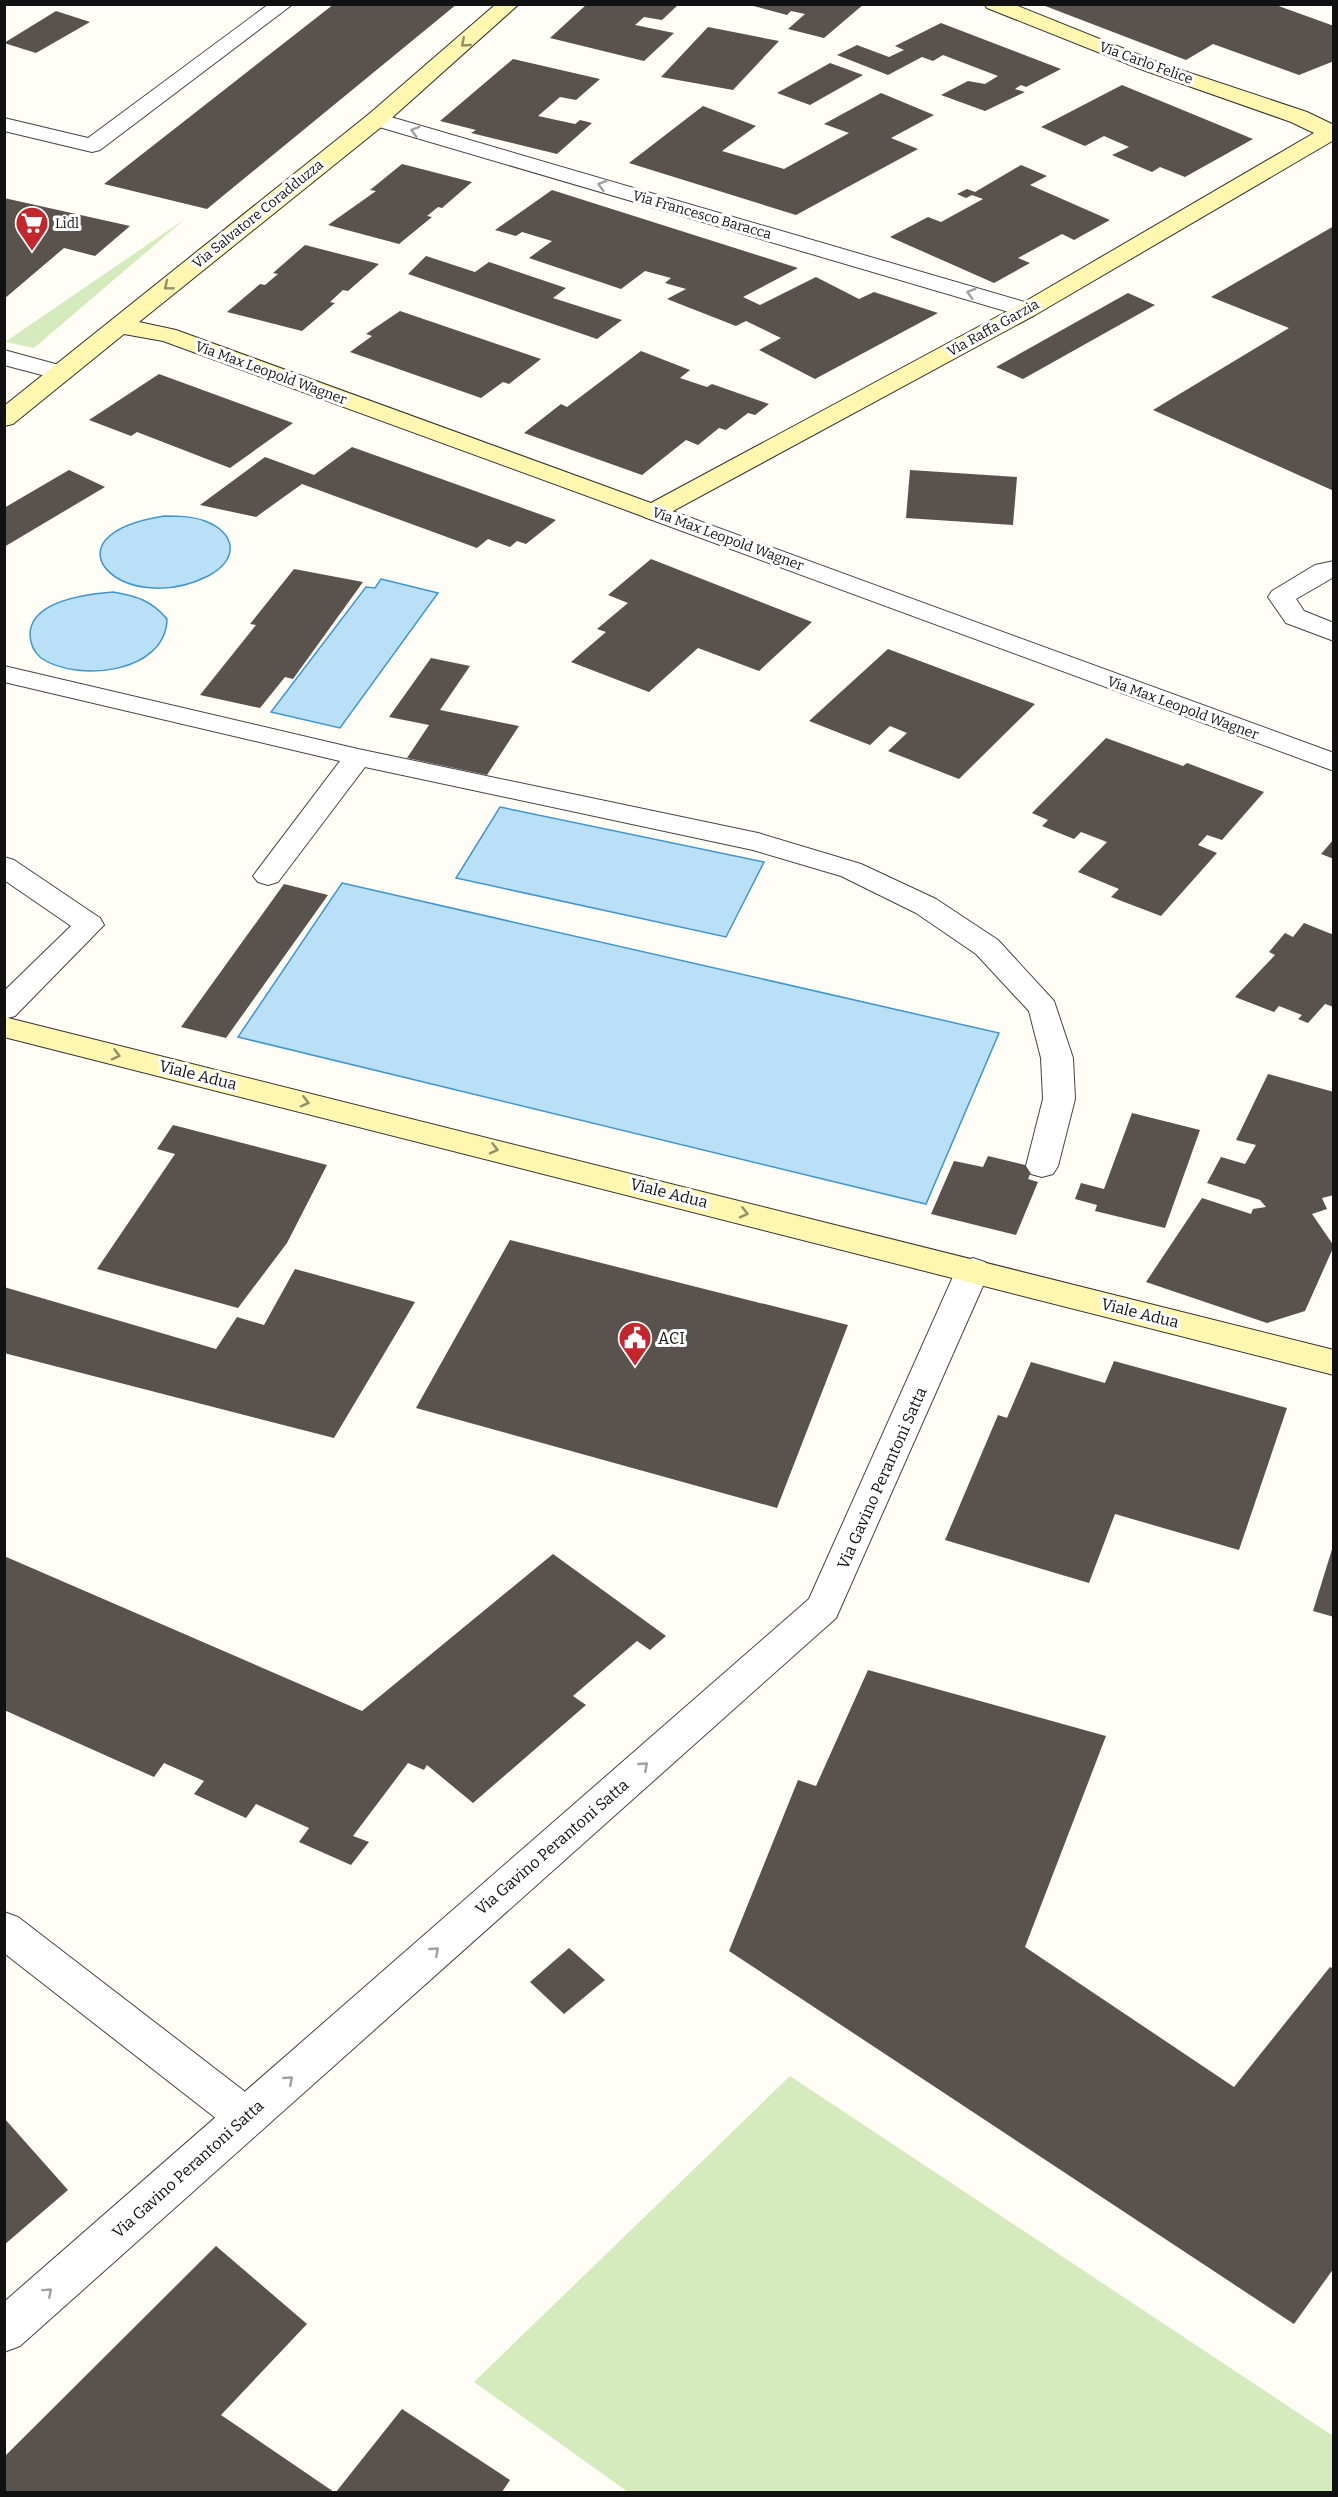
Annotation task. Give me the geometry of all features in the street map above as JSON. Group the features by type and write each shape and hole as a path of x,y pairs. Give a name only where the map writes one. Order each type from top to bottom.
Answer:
{"main road":[{"name":"Via Salvatore Coradduzza","path":"4,419 376,119 509,4"},
{"name":"Via Carlo Felice","path":"994,4 1150,66 1331,128"},
{"name":"Via Raffa Garzia","path":"653,512 1027,310 1331,128"},
{"name":"Via Max Leopold Wagner","path":"118,326 168,335 653,512"},
{"name":"Viale Adua","path":"4,1027 1334,1363"}],"street":[{"path":"4,124 92,145 283,4"},
{"name":"Via Francesco Baracca","path":"376,119 1027,310"},
{"path":"4,357 61,373"},
{"name":"Via Max Leopold Wagner","path":"653,512 1334,763"},
{"path":"1334,569 1324,571 1281,597 1295,617 1334,633"},
{"path":"4,674 358,757 758,842 851,870 926,906 987,947 1043,1008 1057,1058 1059,1099 1042,1166"},
{"path":"267,876 358,757"},
{"path":"4,866 89,925 4,1009"},
{"name":"Via Gavino Perantoni Satta","path":"4,2331 823,1608 973,1270"},
{"path":"4,1929 246,2117"}],"green space":[{"path":"185,219 34,348 5,342"},
{"path":"790,2076 1333,2436 1333,2492 628,2492 474,2382"}],"water":[{"path":"164,516 195,518 216,526 228,539 230,547 225,562 208,576 177,587 148,588 124,581 107,570 100,555 106,540 126,526"},
{"path":"381,579 438,593 340,728 271,712 366,587 375,588"},
{"path":"113,592 143,600 167,619 163,637 152,651 136,662 97,671 57,666 36,653 30,634 33,623 40,613 62,601"},
{"path":"500,807 764,862 726,937 456,878"},
{"path":"342,883 999,1033 926,1204 238,1037"}],"building":[{"path":"334,4 457,4 207,209 104,184"},
{"path":"587,4 679,4 662,20 644,17 635,25 674,33 644,61 550,38"},
{"path":"746,4 864,4 824,38 788,29 805,14 791,11 787,15"},
{"path":"1040,4 1273,4 1334,26 1334,61 1299,75 1213,44 1186,60"},
{"path":"56,11 90,22 36,53 4,43"},
{"path":"941,23 1061,69 1026,87 1021,85 1015,89 1025,92 985,111 941,95 968,81 985,84 998,76 943,55 933,61 922,57 888,75 837,55 857,45 889,57 904,50 895,46"},
{"path":"708,27 779,41 733,90 661,77"},
{"path":"513,59 600,79 576,100 560,97 538,116 575,124 580,120 592,123 557,154 471,133 476,130 440,121"},
{"path":"830,63 863,75 810,105 777,93"},
{"path":"1122,85 1253,139 1185,177 1160,167 1152,172 1112,155 1129,147 1104,136 1085,146 1041,127"},
{"path":"881,93 934,115 891,138 918,149 796,215 629,163 703,106 756,126 722,151 784,169 849,133 824,124"},
{"path":"402,164 472,182 442,208 438,207 427,216 432,217 399,244 328,225 376,191 370,190"},
{"path":"1021,165 1047,176 1030,185 1110,220 1074,240 1062,234 1018,258 1030,263 994,283 890,237 928,217 941,222 983,199 972,195 966,198 957,194 967,189 975,192"},
{"path":"552,190 798,268 743,297 760,305 816,277 859,299 874,292 938,313 815,379 759,350 781,338 746,321 736,326 667,299 686,289 665,283 671,278 645,271 621,289 529,258 552,241 522,232 516,236 495,230"},
{"name":"Lidl","path":"4,198 130,226 95,256 64,248 4,299"},
{"path":"1334,226 1334,491 1153,410 1289,328 1211,297"},
{"path":"305,245 379,264 348,291 343,290 330,302 335,303 302,331 227,312 260,284 265,285 278,274 273,273"},
{"path":"426,256 475,272 489,262 566,288 553,298 622,320 597,339 408,274"},
{"path":"1128,293 1155,305 1023,379 996,367"},
{"path":"400,311 541,359 509,384 503,382 481,398 350,352 372,336 366,334"},
{"path":"641,351 690,370 680,378 707,387 712,384 769,404 755,415 748,413 726,430 719,428 698,445 686,440 642,475 524,433 561,404 567,407"},
{"path":"159,374 293,423 230,468 137,432 131,436 89,420"},
{"path":"352,447 556,520 526,544 517,541 510,547 488,539 477,548 302,484 256,517 200,505 265,457 314,475"},
{"path":"69,470 105,487 4,547 4,508"},
{"path":"910,470 1017,477 1013,525 906,518"},
{"path":"651,559 812,622 759,671 698,648 649,692 571,662 606,632 597,629 628,603 608,595"},
{"path":"294,569 363,582 293,679 285,677 260,708 200,695 256,625 250,624"},
{"path":"888,649 1035,704 959,779 888,751 907,733 890,726 870,745 809,721"},
{"path":"431,658 470,666 440,710 519,726 487,775 407,758 429,725 389,717"},
{"path":"1106,738 1183,766 1187,763 1264,792 1222,840 1207,835 1198,845 1217,853 1161,916 1111,897 1119,889 1078,872 1107,842 1081,832 1074,839 1042,826 1048,820 1032,813"},
{"path":"1334,839 1334,859 1321,854"},
{"path":"284,884 328,895 226,1038 181,1027"},
{"path":"1304,923 1334,935 1334,1007 1325,1004 1308,1023 1298,1019 1302,1015 1279,1006 1274,1012 1235,997 1275,955 1269,952 1285,933 1293,937"},
{"path":"1268,1074 1334,1092 1334,1195 1322,1198 1327,1209 1312,1214 1334,1246 1305,1311 1267,1323 1146,1282 1202,1198 1251,1214 1253,1209 1266,1207 1260,1200 1207,1183 1221,1157 1245,1164 1256,1145 1236,1140"},
{"path":"1132,1113 1200,1130 1165,1228 1095,1211 1097,1205 1075,1199 1081,1183 1104,1189"},
{"path":"173,1125 327,1165 287,1243 238,1308 97,1269 175,1154 157,1149"},
{"path":"988,1156 1033,1167 1028,1179 1038,1182 1016,1235 931,1214 954,1161 983,1167"},
{"name":"ACI","path":"510,1240 848,1325 777,1508 416,1408"},
{"path":"295,1269 415,1302 334,1438 4,1353 4,1287 216,1349 237,1317 264,1325"},
{"path":"1114,1361 1287,1408 1239,1550 1115,1514 1089,1583 945,1540 998,1415 1007,1418 1031,1362 1105,1383"},
{"path":"1334,1546 1334,1617 1313,1611"},
{"path":"553,1554 666,1636 650,1650 637,1641 573,1696 586,1705 473,1803 427,1765 424,1770 408,1763 353,1836 369,1842 351,1865 299,1842 309,1828 256,1804 246,1818 194,1794 204,1781 164,1763 154,1777 4,1710 4,1556 362,1711"},
{"path":"868,1670 1106,1736 1025,1947 1234,2087 1330,1967 1334,1969 1334,2268 1294,2324 729,1951 798,1780 816,1786"},
{"path":"569,1948 605,1980 564,2014 530,1982"},
{"path":"4,2118 68,2190 4,2245"},
{"path":"216,2246 307,2324 221,2415 334,2492 4,2492 4,2457"},
{"path":"402,2409 510,2480 502,2492 336,2492"}],"place":[{"name":"Lidl","path":"32,252"},
{"name":"ACI","path":"635,1367"}]}
